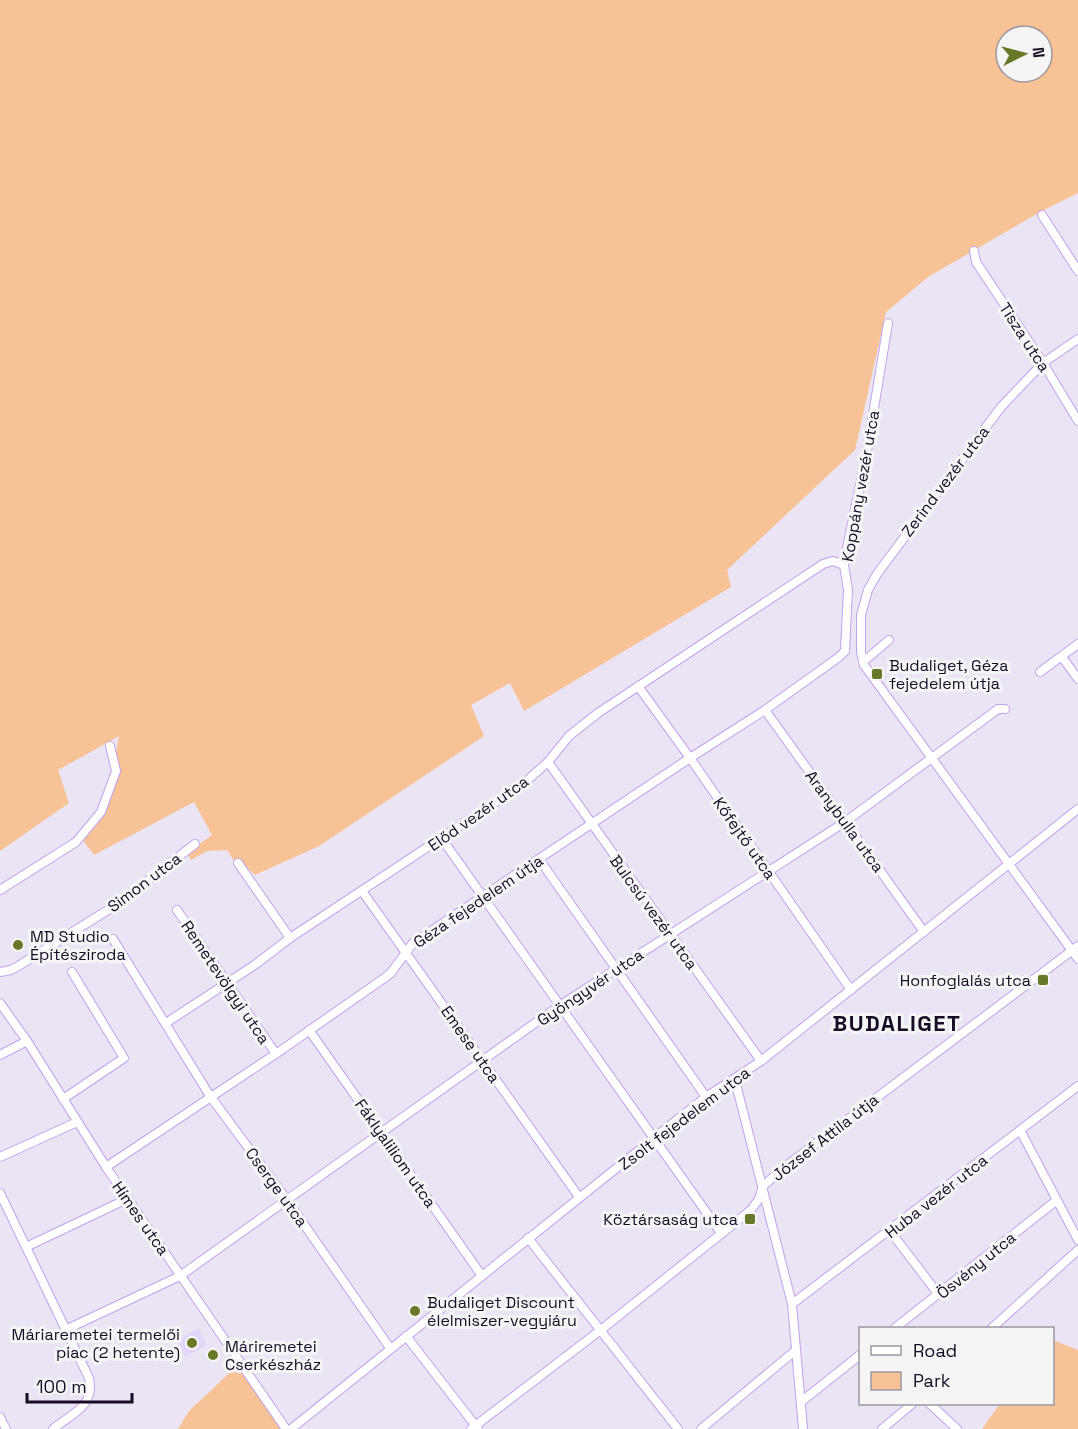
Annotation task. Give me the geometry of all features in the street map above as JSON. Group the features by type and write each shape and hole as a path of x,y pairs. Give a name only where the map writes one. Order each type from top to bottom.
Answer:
{"street":[{"path":"1042,215 1078,271"},
{"name":"Tisza utca","path":"974,252 976,262 1043,363 1078,421"},
{"name":"Koppány vezér utca","path":"845,651 849,590 844,565 868,446 888,323"},
{"name":"Zerind vezér utca","path":"861,652 861,615 868,590 877,574 1001,406 1043,363 1078,339"},
{"name":"Előd vezér utca","path":"166,1023 523,784 548,762 569,736 598,712 823,564 833,561 844,565"},
{"path":"863,662 889,640"},
{"path":"1040,672 1078,644"},
{"path":"845,651 861,652 863,662 1008,864 1075,948 1078,959"},
{"name":"Géza fejedelem útja","path":"106,1167 276,1054 390,974 413,943 690,758 765,711 845,651"},
{"path":"1062,657 1078,679"},
{"name":"Kőfejtő utca","path":"638,686 851,990"},
{"name":"Gyöngyvér utca","path":"65,1330 180,1276 559,1006 845,822 998,709 1005,709"},
{"name":"Aranybulla utca","path":"765,711 924,932"},
{"path":"0,890 76,842 101,812 116,771 110,746"},
{"name":"Bulcsú vezér utca","path":"548,762 761,1061"},
{"name":"Zsolt fejedelem utca","path":"291,1429 579,1197 706,1097 761,1061 1078,809"},
{"path":"442,839 720,1233"},
{"name":"Simon utca","path":"0,972 11,970 91,922 195,844"},
{"path":"539,859 706,1097"},
{"path":"238,863 290,938"},
{"name":"Emese utca","path":"362,891 579,1197"},
{"name":"Remetevölgyi utca","path":"177,910 276,1054"},
{"name":"Cserge utca","path":"113,939 210,1096 287,1200 390,1348"},
{"name":"József Attila útja","path":"475,1428 751,1210 759,1199 763,1186 796,1159 1075,948"},
{"path":"63,1099 124,1058 72,972"},
{"name":"Hímes utca","path":"0,1003 27,1041 106,1167 286,1429"},
{"name":"Fáklyaliliom utca","path":"309,1030 482,1275"},
{"path":"0,1055 27,1041"},
{"path":"735,1080 792,1304 803,1429"},
{"name":"Huba vezér utca","path":"792,1304 1078,1086"},
{"path":"0,1157 77,1122"},
{"path":"1020,1130 1078,1240"},
{"path":"0,1192 89,1377 91,1392 86,1404 53,1429"},
{"path":"26,1247 127,1198"},
{"name":"Ösvény utca","path":"898,1327 1057,1200"},
{"path":"890,1231 939,1295"},
{"path":"528,1238 602,1329 678,1429"},
{"path":"994,1327 1078,1250"},
{"path":"406,1336 475,1428"},
{"path":"701,1429 796,1350"},
{"path":"802,1401 859,1357"},
{"path":"882,1429 911,1405"},
{"path":"931,1405 957,1429"},
{"path":"0,1417 6,1429"}],"shaded area":[{"name":"Máriaremetei termelői piac (2 hetente)","path":"198,1328 207,1345 185,1357 176,1341"}],"green space":[{"path":"0,0 1078,0 1078,193 1040,212 928,277 886,312 855,450 727,570 731,587 524,711 510,683 471,705 484,736 319,846 255,875 239,860 234,861 227,850 207,851 191,860 187,853 212,835 194,802 94,855 82,839 109,790 119,736 58,770 69,803 0,851"},
{"path":"1054,1340 1078,1350 1078,1429 982,1429 999,1405 1054,1405"},
{"path":"238,1365 283,1429 178,1429 189,1411"}],"place":[{"name":"Budaliget, Géza fejedelem útja","path":"877,674"},
{"name":"MD Studio Építésziroda","path":"18,945"},
{"name":"Honfoglalás utca","path":"1043,980"},
{"name":"Köztársaság utca","path":"750,1219"},
{"name":"Budaliget Discount élelmiszer-vegyiáru","path":"415,1311"},
{"name":"Máriaremetei termelői piac (2 hetente)","path":"192,1343"},
{"name":"Máriremetei Cserkészház","path":"213,1355"}],"district":[{"name":"BUDALIGET","path":"897,1023"}]}
